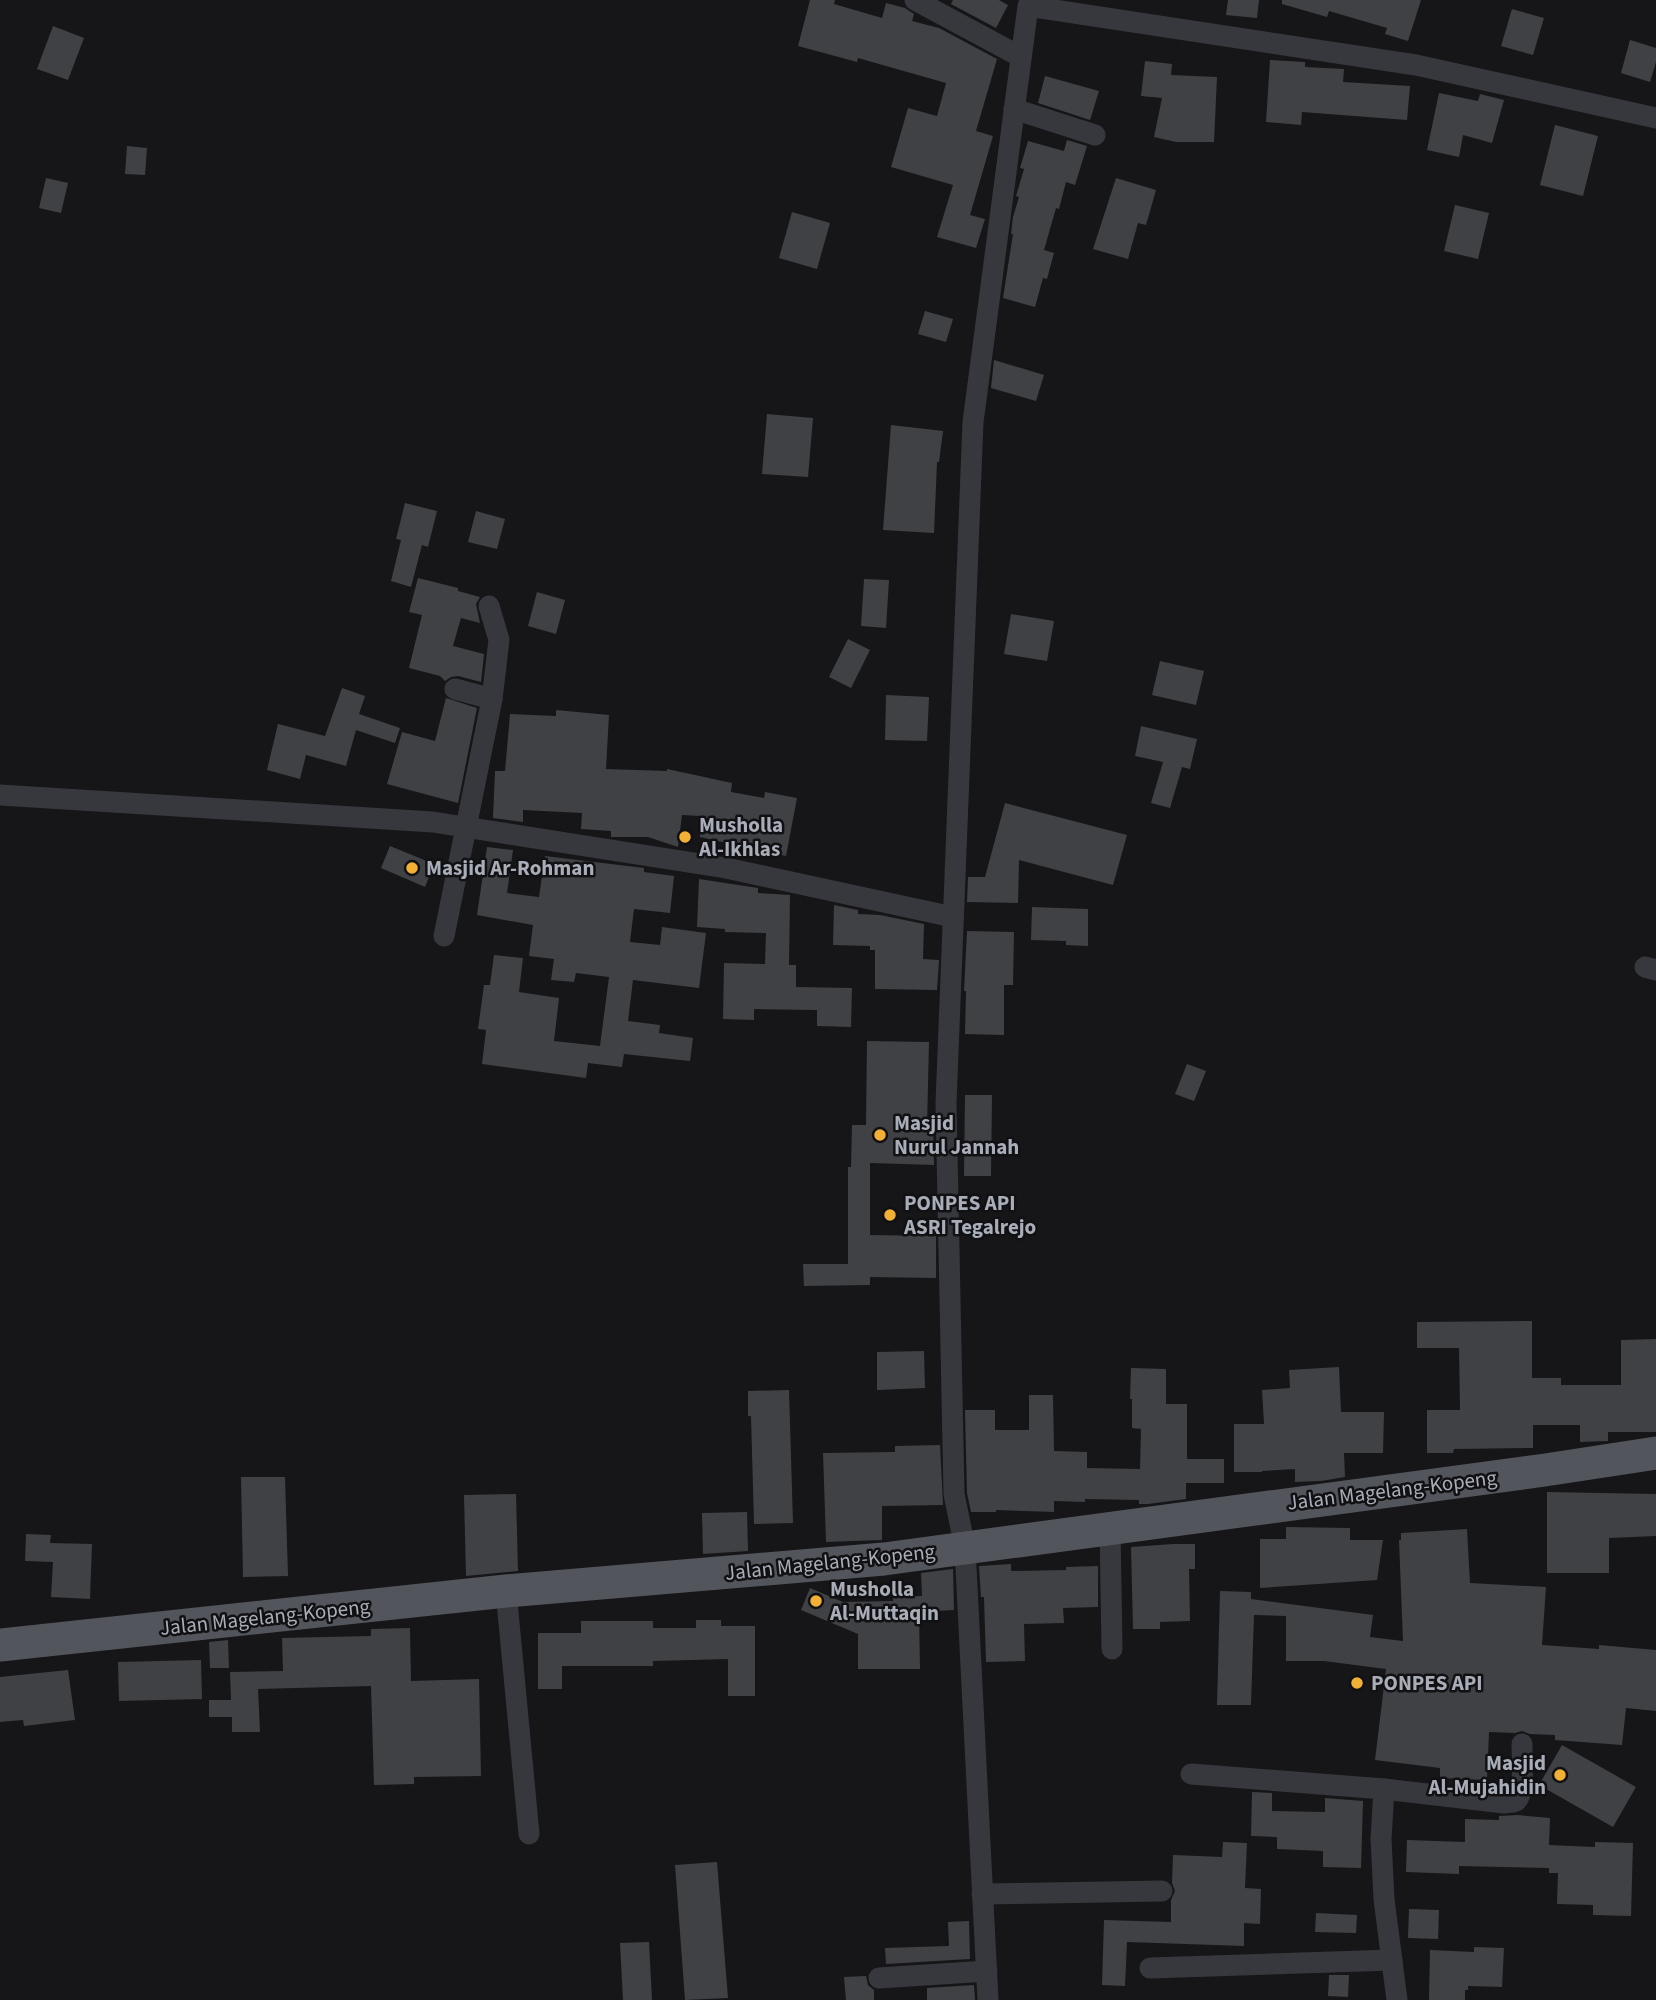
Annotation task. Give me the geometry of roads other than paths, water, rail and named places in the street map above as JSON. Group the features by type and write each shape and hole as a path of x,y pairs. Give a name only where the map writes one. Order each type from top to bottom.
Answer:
{"main road":[{"name":"Jalan Magelang-Kopeng","path":"0,1645 506,1591 884,1559 1656,1453"}],"street":[{"path":"915,0 1021,57"},
{"path":"988,2000 965,1548 954,1494 946,1103 972,422 1028,3 1416,65 1656,118"},
{"path":"1014,109 1095,135"},
{"path":"443,936 492,699 499,640 489,606"},
{"path":"455,689 492,699"},
{"path":"0,795 433,822 726,868 953,917"},
{"path":"1110,1527 1112,1649"},
{"path":"506,1591 529,1834"},
{"path":"1191,1774 1504,1803 1516,1801 1520,1796 1522,1744"},
{"path":"1384,1790 1381,1839 1384,1899 1397,2000"},
{"path":"982,1894 1162,1891"},
{"path":"1150,1968 1392,1960"},
{"path":"879,1978 987,1971"}],"place":[{"name":"Musholla Al-Ikhlas","path":"685,837"},
{"name":"Masjid Ar-Rohman","path":"412,868"},
{"name":"Masjid Nurul Jannah","path":"880,1135"},
{"name":"PONPES API ASRI Tegalrejo","path":"890,1215"},
{"name":"Musholla Al-Muttaqin","path":"816,1601"},
{"name":"PONPES API","path":"1357,1683"},
{"name":"Masjid Al-Mujahidin","path":"1560,1775"}]}
